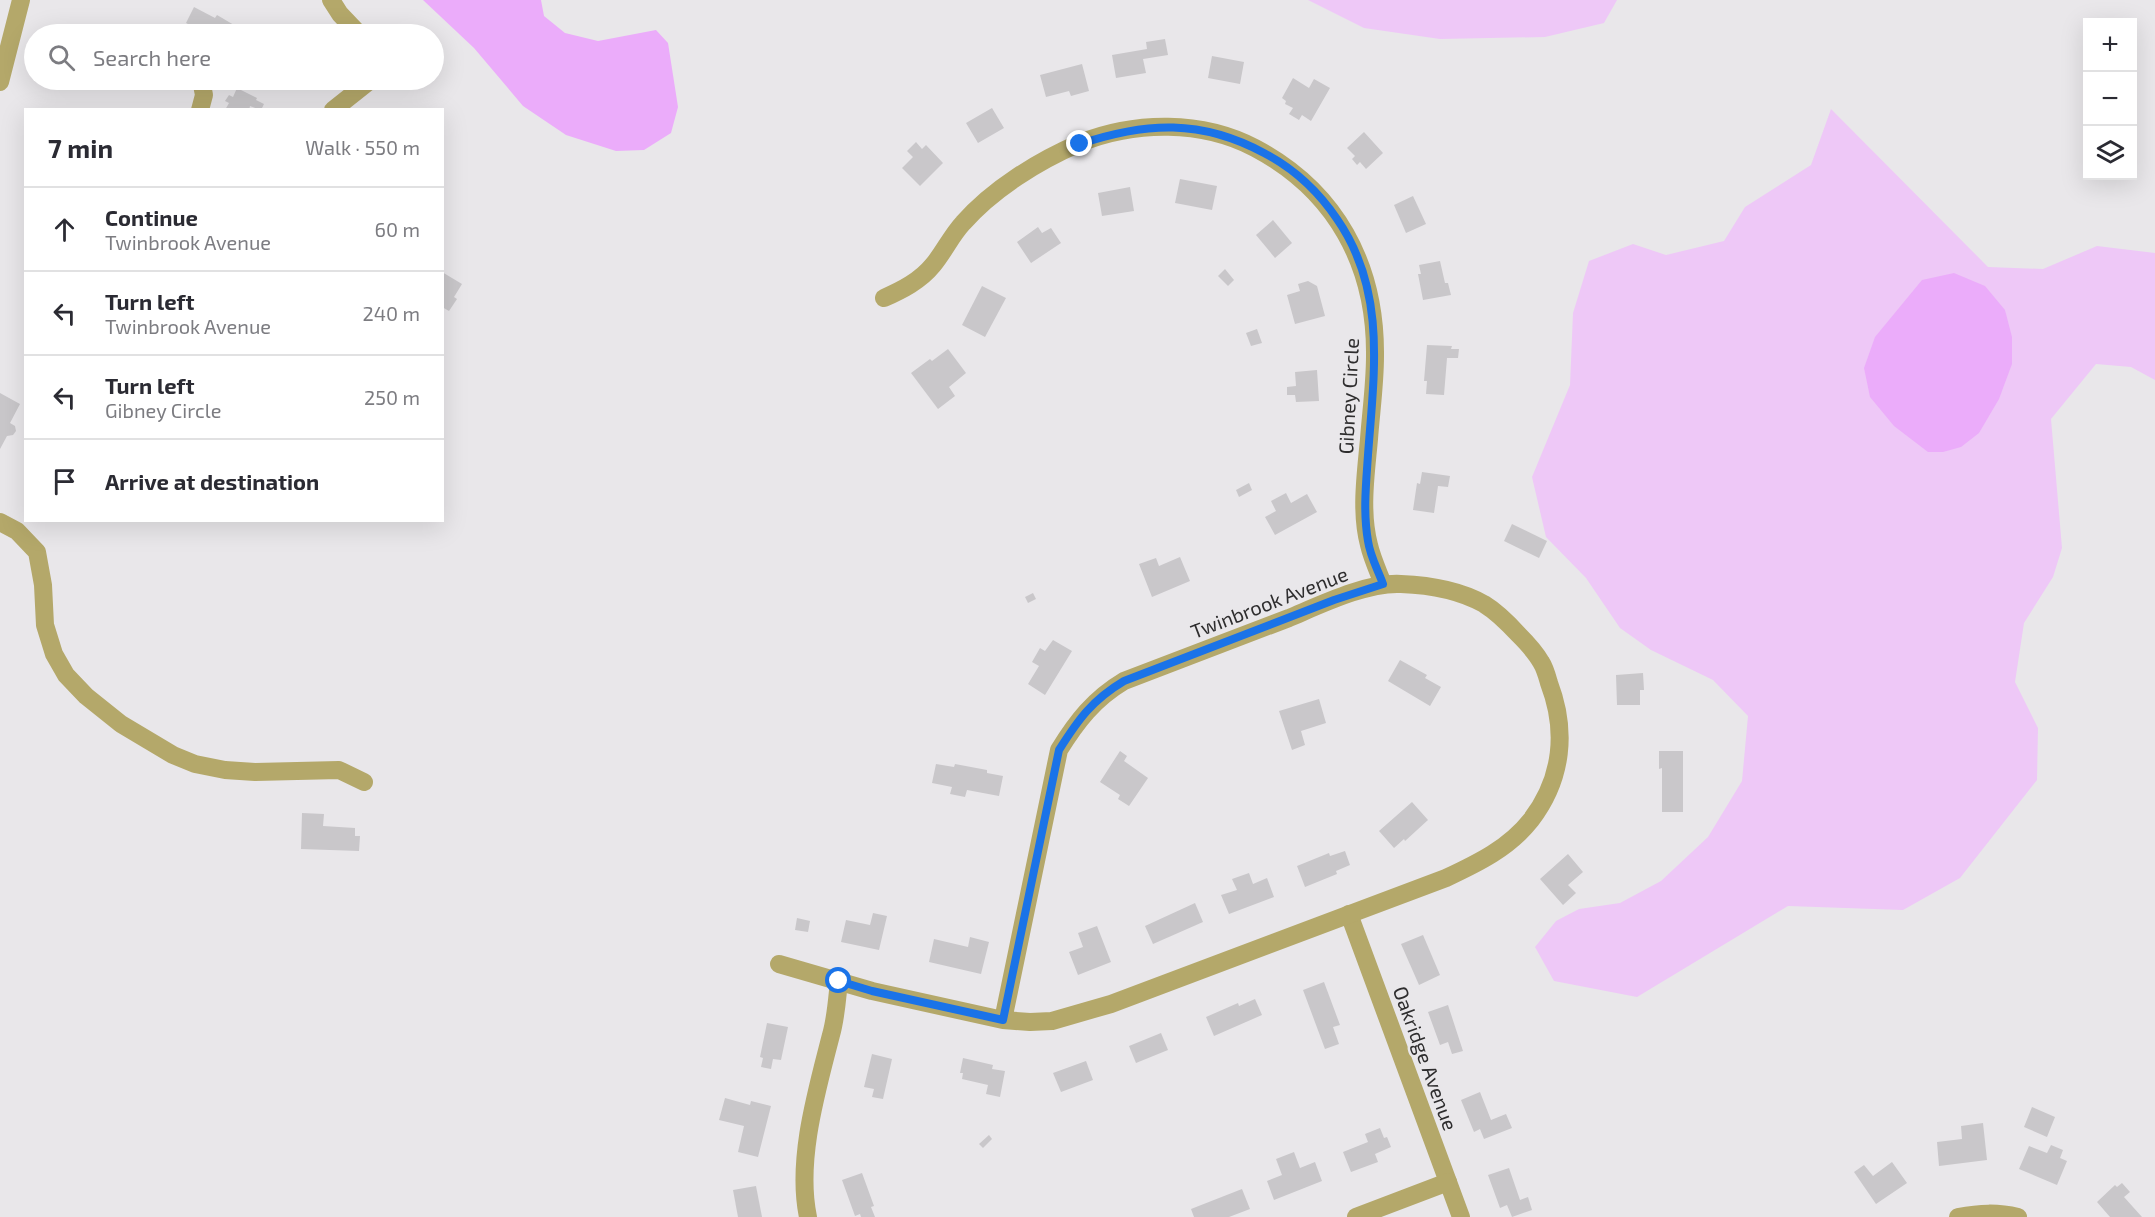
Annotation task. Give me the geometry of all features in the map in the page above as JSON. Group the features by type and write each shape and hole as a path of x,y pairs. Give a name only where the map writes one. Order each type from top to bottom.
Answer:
{"street":[{"path":"0,82 21,0"},
{"path":"331,0 350,24"},
{"path":"200,108 203,90"},
{"path":"336,108 358,90"},
{"name":"Gibney Circle","path":"884,298 905,288 933,265 962,224 981,205 1017,178 1080,144 1113,133 1146,127 1180,127 1214,133 1235,140 1276,159 1327,204 1346,232 1361,263 1370,296 1375,356 1365,520 1368,544 1383,584"},
{"path":"0,522 17,531 38,552 43,585 45,625 54,654 66,675 121,724 195,764 225,770 255,772 339,770 364,782"},
{"name":"Twinbrook Avenue","path":"779,964 872,991 1003,1020 1052,1021 1111,1004 1446,878 1484,860 1517,836 1542,803 1551,785 1561,744 1557,703 1542,663 1530,646 1500,615 1482,604 1442,589 1383,584 1334,600 1124,681 1106,692 1078,720 1059,750 1003,1020"},
{"name":"Oakridge Avenue","path":"1349,914 1461,1217"},
{"path":"808,1217 804,1194 806,1153 813,1112 832,1033 839,981"},
{"path":"1356,1217 1448,1182"},
{"path":"1958,1217 1982,1212 2003,1213 2018,1217"}],"shaded area":[{"path":"423,0 541,0 544,16 565,33 598,41 656,30 668,43 678,107 671,133 644,150 616,151 566,135 523,106 474,48"},
{"path":"1308,0 1617,0 1604,23 1545,37 1440,39 1364,28"},
{"path":"1831,109 1988,267 2043,269 2097,246 2155,253 2155,380 2131,367 2096,364 2051,419 2062,548 2053,577 2024,623 2015,682 2038,728 2037,780 1960,878 1903,910 1788,906 1637,997 1554,981 1535,947 1556,921 1579,909 1620,903 1661,881 1708,837 1742,781 1748,716 1713,680 1651,650 1620,628 1586,578 1546,537 1532,477 1570,385 1573,313 1589,261 1633,244 1666,255 1724,241 1745,207 1811,165"},
{"path":"1954,273 1985,286 2005,310 2012,337 2012,364 1999,399 1979,433 1961,447 1943,452 1928,452 1894,426 1870,397 1864,368 1875,337 1922,280"}],"building":[{"path":"194,7 215,18 217,15 232,24 188,24 186,23"},
{"path":"1165,39 1168,55 1143,59 1146,73 1116,78 1112,55 1147,49 1146,42"},
{"path":"1212,56 1244,62 1240,84 1208,78"},
{"path":"1082,64 1089,91 1071,96 1069,91 1046,97 1040,75"},
{"path":"1293,78 1309,88 1314,79 1330,88 1311,121 1302,115 1299,120 1289,114 1293,108 1285,104 1286,101 1282,98"},
{"path":"236,90 241,90 264,104 262,108 250,106 250,108 226,108 229,103 225,101 229,95 233,97"},
{"path":"992,108 1004,128 978,143 966,123"},
{"path":"1364,132 1383,153 1366,169 1360,162 1357,165 1352,159 1355,156 1347,148"},
{"path":"916,142 922,149 926,145 943,163 920,186 902,168 913,157 907,151"},
{"path":"1180,179 1217,186 1212,210 1175,203"},
{"path":"1130,187 1134,211 1102,216 1098,193"},
{"path":"1413,196 1426,224 1406,233 1394,205"},
{"path":"1273,220 1292,243 1275,258 1256,235"},
{"path":"1038,227 1042,233 1051,228 1061,243 1031,263 1017,242"},
{"path":"1440,261 1445,283 1448,283 1451,295 1423,300 1418,274 1421,274 1419,265"},
{"path":"1225,269 1234,280 1228,286 1218,276"},
{"path":"444,273 462,284 454,297 457,299 449,311 444,308"},
{"path":"1308,281 1317,286 1325,316 1295,324 1287,295 1300,291 1298,284"},
{"path":"982,286 1006,298 985,337 962,325"},
{"path":"1257,329 1262,343 1251,346 1246,333"},
{"path":"1427,345 1452,346 1451,349 1459,349 1458,358 1447,358 1444,395 1426,394 1427,381 1424,381"},
{"path":"948,349 966,373 949,387 955,396 938,409 911,373"},
{"path":"1317,370 1319,401 1296,402 1295,395 1287,395 1287,387 1296,386 1295,372"},
{"path":"0,393 20,404 10,423 15,426 16,431 13,435 7,436 0,449"},
{"path":"1422,472 1450,476 1448,487 1438,486 1434,513 1413,510 1417,483 1420,484"},
{"path":"1249,483 1252,490 1239,497 1236,490"},
{"path":"1286,493 1291,503 1307,494 1317,512 1275,535 1265,517 1276,511 1271,501"},
{"path":"1512,524 1547,541 1539,558 1504,541"},
{"path":"1180,557 1190,581 1152,597 1139,564 1156,558 1159,566"},
{"path":"1033,593 1036,599 1028,603 1025,597"},
{"path":"1053,640 1072,651 1045,695 1028,684 1039,666 1032,662 1040,648 1045,651"},
{"path":"1400,660 1427,675 1425,678 1441,687 1430,706 1388,681"},
{"path":"1643,673 1644,690 1640,690 1640,705 1617,705 1616,675"},
{"path":"1319,699 1326,723 1301,731 1305,745 1292,750 1279,711"},
{"path":"1120,751 1127,756 1124,761 1148,778 1129,806 1118,799 1120,795 1100,782"},
{"path":"1659,751 1683,751 1683,812 1662,812 1662,768 1659,769"},
{"path":"936,764 954,767 955,764 987,770 987,773 1003,776 999,796 967,790 965,797 950,794 952,787 932,783"},
{"path":"1412,802 1428,820 1394,848 1379,831"},
{"path":"302,813 324,814 323,826 355,828 355,836 360,836 359,851 301,849"},
{"path":"1345,851 1350,865 1336,871 1337,874 1305,887 1297,866 1329,853 1330,856"},
{"path":"1568,854 1583,872 1568,885 1576,893 1563,905 1540,879"},
{"path":"1249,873 1253,884 1267,878 1274,897 1229,914 1221,895 1237,890 1232,879"},
{"path":"1195,903 1203,922 1153,944 1145,926"},
{"path":"873,913 887,916 879,950 841,942 846,920 870,925"},
{"path":"797,918 810,921 808,932 795,930"},
{"path":"1097,926 1111,962 1078,975 1069,952 1083,947 1078,933"},
{"path":"1423,935 1440,975 1419,985 1401,944"},
{"path":"970,937 989,942 981,974 929,962 934,939 968,947"},
{"path":"1324,982 1340,1025 1333,1027 1339,1044 1325,1049 1303,990"},
{"path":"1255,999 1262,1015 1214,1036 1206,1017 1238,1003 1239,1006"},
{"path":"1448,1005 1463,1051 1452,1054 1448,1042 1440,1045 1428,1012"},
{"path":"767,1023 788,1027 781,1060 773,1059 771,1069 761,1067 763,1058 760,1057"},
{"path":"1161,1033 1168,1050 1136,1063 1129,1046"},
{"path":"872,1054 892,1059 883,1099 872,1097 874,1089 864,1087"},
{"path":"963,1058 993,1065 992,1069 1005,1071 1000,1097 986,1094 988,1085 962,1079 963,1073 960,1073"},
{"path":"1086,1061 1093,1080 1061,1092 1053,1073"},
{"path":"1480,1092 1491,1120 1506,1114 1512,1128 1484,1139 1480,1129 1474,1132 1461,1100"},
{"path":"725,1098 750,1105 751,1101 771,1106 758,1157 738,1152 744,1126 719,1120"},
{"path":"2032,1107 2055,1117 2047,1137 2024,1127"},
{"path":"1983,1123 1987,1160 1939,1166 1937,1142 1962,1139 1961,1126"},
{"path":"1380,1128 1391,1147 1375,1154 1378,1162 1351,1172 1343,1152 1368,1142 1365,1134"},
{"path":"989,1135 992,1139 983,1148 979,1144"},
{"path":"2051,1145 2063,1150 2060,1158 2067,1161 2057,1185 2019,1169 2029,1146 2047,1153"},
{"path":"1294,1152 1300,1168 1315,1162 1322,1181 1274,1200 1267,1181 1282,1175 1276,1159"},
{"path":"1892,1162 1907,1183 1876,1204 1854,1172 1864,1165 1873,1176"},
{"path":"1509,1168 1520,1200 1528,1197 1532,1210 1512,1217 1507,1205 1500,1208 1488,1175"},
{"path":"862,1173 874,1206 871,1207 875,1217 861,1217 860,1214 855,1216 842,1180"},
{"path":"2122,1183 2130,1192 2124,1197 2142,1217 2110,1217 2097,1202 2115,1185 2117,1187"},
{"path":"756,1186 762,1217 738,1217 733,1190"},
{"path":"1242,1189 1250,1209 1229,1217 1194,1217 1191,1209"}],"route":[{"path":"839,981 872,991 1003,1020 1059,750 1078,720 1106,692 1124,681 1334,600 1383,584 1368,544 1365,520 1375,356 1370,296 1361,263 1346,232 1327,204 1303,180 1276,159 1246,143 1214,133 1180,127 1146,127 1113,133 1080,144"}]}
